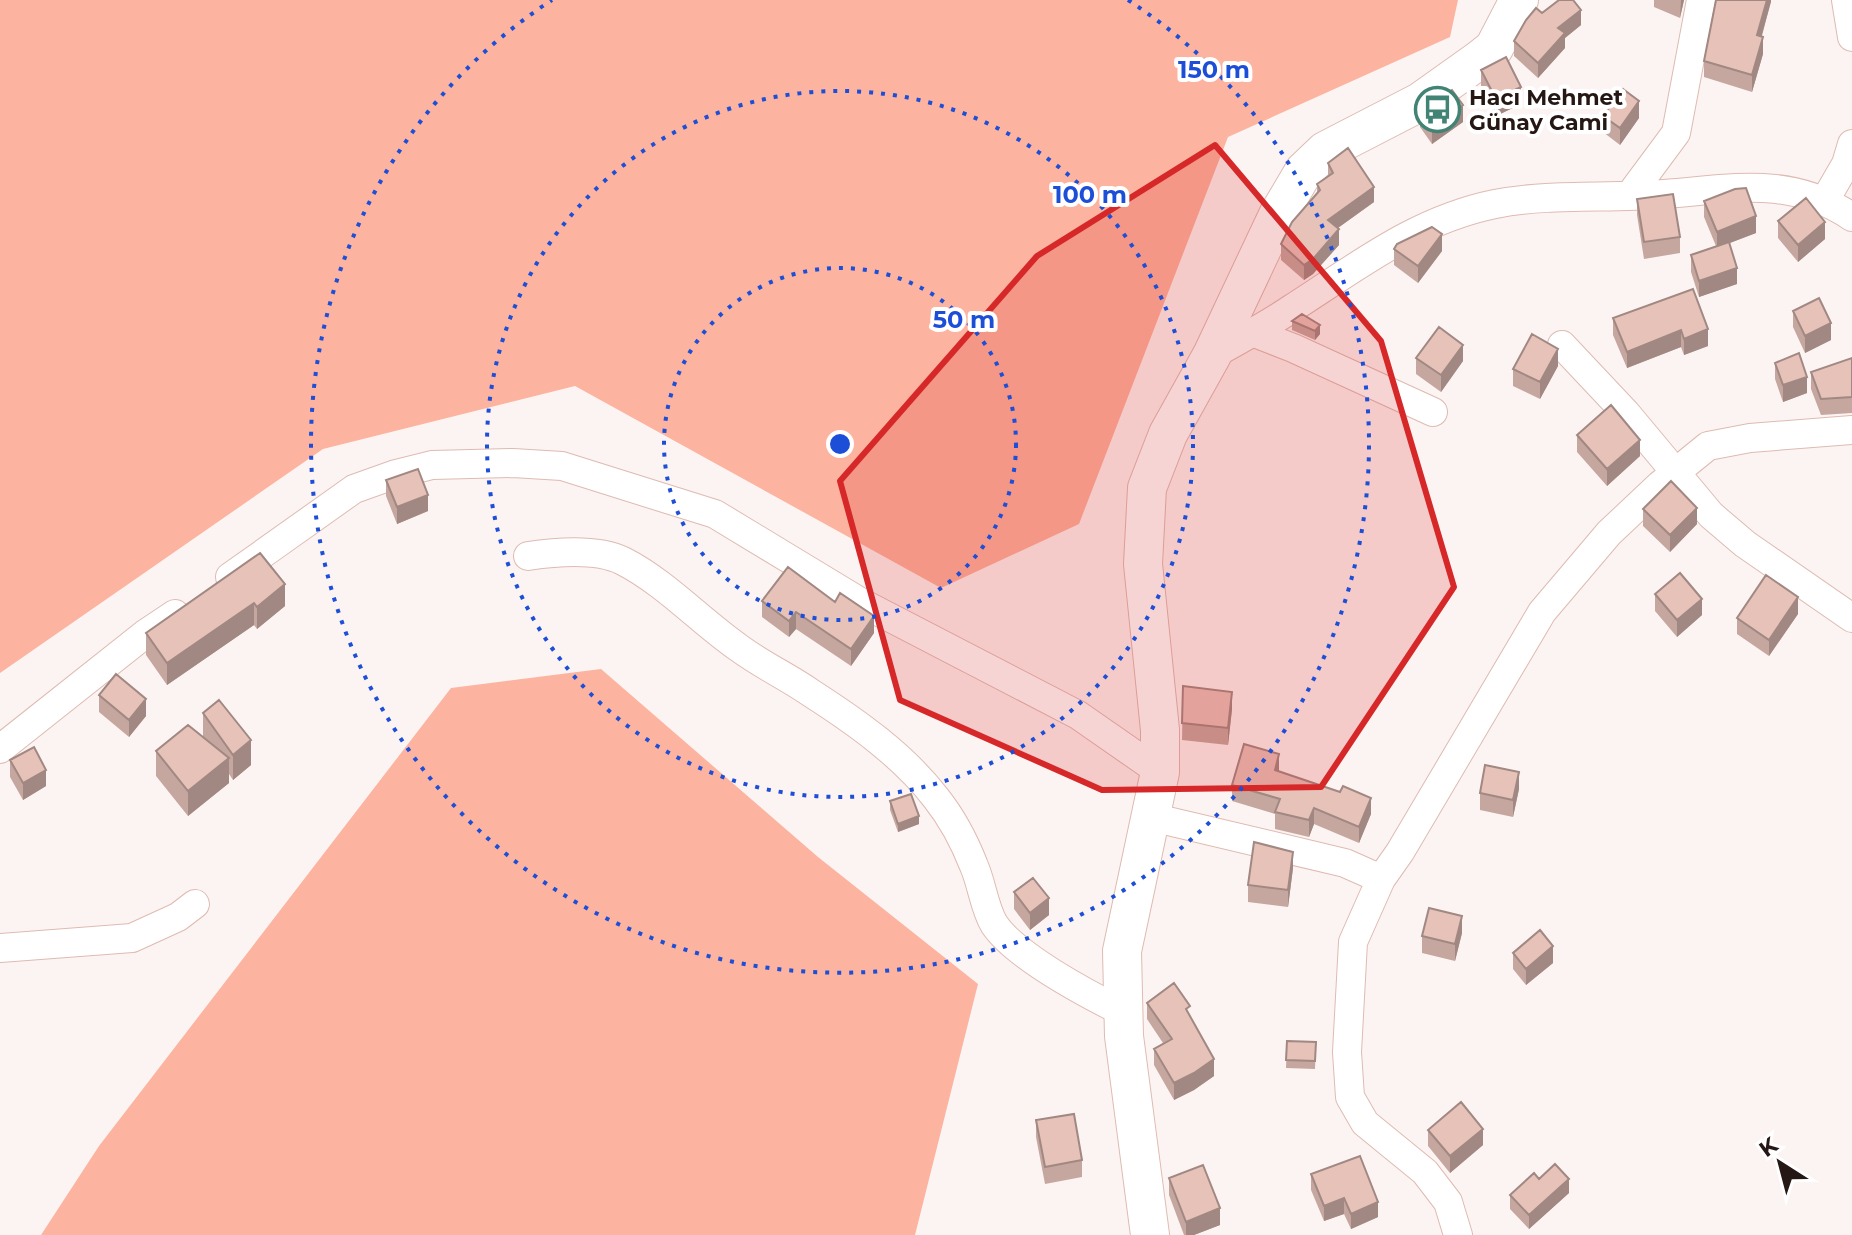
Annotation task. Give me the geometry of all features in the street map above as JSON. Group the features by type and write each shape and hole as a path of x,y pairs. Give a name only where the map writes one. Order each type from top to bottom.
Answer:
{"street":[{"path":"1150,1235 1124,1036 1122,951 1160,772 1160,730 1143,564 1147,488 1168,434 1212,355 1278,215 1304,171 1325,151 1420,102 1479,60 1494,48 1519,0"},
{"path":"1630,195 1676,133 1701,0"},
{"path":"1846,0 1852,37"},
{"path":"1824,202 1846,164 1852,144"},
{"path":"1212,355 1289,311 1359,262 1409,233 1447,217 1496,204 1561,196 1661,195 1746,186 1797,190 1852,217"},
{"path":"1252,332 1433,412"},
{"path":"1562,345 1626,413 1711,515 1745,544 1852,618"},
{"path":"1458,1235 1448,1202 1425,1172 1365,1123 1350,1097 1347,1052 1353,942 1381,879 1542,612 1609,533 1708,446 1750,438 1852,430"},
{"path":"0,749 145,634 354,489 432,465 513,463 562,466 715,514 862,603 1078,715 1160,772"},
{"path":"528,556 567,550 621,560 690,607 738,648 811,693 882,744 919,779 954,824 974,865 994,923 1015,945 1081,991 1123,1012"},
{"path":"1151,817 1345,863 1381,879"},
{"path":"0,948 132,938 178,917 195,904"}],"highlighted area":[{"path":"1215,145 1381,341 1454,587 1321,787 1102,790 900,700 840,481 1037,256"}],"shaded area":[{"path":"0,0 1458,0 1450,37 1228,137 1079,524 941,588 575,386 323,449 0,673"},
{"path":"601,669 818,857 978,984 915,1235 41,1235 99,1146 451,688"}],"building":[{"path":"1559,0 1573,0 1581,10 1558,28 1565,33 1538,63 1514,41 1536,8 1542,13"},
{"path":"1716,0 1767,0 1757,35 1763,37 1752,75 1704,61"},
{"path":"1506,57 1521,87 1496,99 1481,70"},
{"path":"1623,89 1639,101 1620,128 1603,116"},
{"path":"1452,90 1463,105 1432,127 1420,110"},
{"path":"1348,148 1374,187 1328,220 1339,229 1304,265 1281,244 1292,222 1320,190 1317,184 1333,173 1328,163"},
{"path":"1746,188 1756,216 1717,232 1704,201"},
{"path":"1673,194 1680,237 1644,242 1637,199"},
{"path":"1806,198 1825,222 1798,245 1778,221"},
{"path":"1432,227 1442,234 1418,266 1394,249 1397,244"},
{"path":"1729,242 1737,268 1699,281 1691,255"},
{"path":"1693,289 1708,329 1684,339 1681,330 1627,352 1613,318"},
{"path":"1819,298 1831,323 1805,336 1793,311"},
{"path":"1302,314 1320,325 1315,331 1292,321"},
{"path":"1439,327 1463,345 1441,375 1416,358"},
{"path":"1532,334 1558,349 1540,382 1513,369"},
{"path":"1799,353 1807,377 1783,385 1775,363"},
{"path":"1852,358 1852,397 1821,399 1811,372"},
{"path":"1611,405 1640,440 1607,469 1577,435"},
{"path":"418,469 428,495 397,507 386,480"},
{"path":"1671,481 1697,508 1670,535 1643,509"},
{"path":"260,553 285,584 257,607 254,603 167,663 146,633"},
{"path":"788,567 835,602 840,593 874,616 851,649 796,612 789,621 762,601"},
{"path":"1680,573 1702,599 1677,620 1655,594"},
{"path":"1766,575 1798,597 1769,640 1737,618"},
{"path":"116,674 146,699 129,720 99,695"},
{"path":"1183,686 1232,692 1228,728 1182,723"},
{"path":"219,700 251,740 233,755 203,713"},
{"path":"188,725 229,758 188,791 156,751"},
{"path":"1244,744 1279,754 1275,770 1340,792 1343,786 1371,798 1359,827 1314,808 1309,820 1275,812 1280,799 1232,785"},
{"path":"34,747 46,770 23,783 10,760"},
{"path":"1485,765 1519,772 1513,800 1480,793"},
{"path":"911,794 919,816 898,824 890,801"},
{"path":"1254,842 1293,852 1288,890 1248,885"},
{"path":"1033,878 1049,898 1030,913 1014,892"},
{"path":"1429,908 1462,916 1455,944 1422,936"},
{"path":"1540,930 1553,946 1526,969 1513,953"},
{"path":"1174,983 1190,1006 1186,1009 1214,1059 1174,1083 1154,1049 1172,1039 1147,1003"},
{"path":"1287,1041 1316,1042 1315,1061 1286,1060"},
{"path":"1461,1102 1483,1129 1450,1156 1428,1130"},
{"path":"1074,1114 1082,1160 1045,1167 1036,1120"},
{"path":"1360,1156 1378,1202 1351,1214 1344,1198 1324,1206 1311,1174"},
{"path":"1555,1164 1569,1179 1529,1215 1510,1195 1534,1173 1539,1179"},
{"path":"1203,1165 1220,1208 1186,1222 1169,1178"}],"place":[{"name":"Hacı Mehmet Günay Cami","path":"1438,110"}]}
